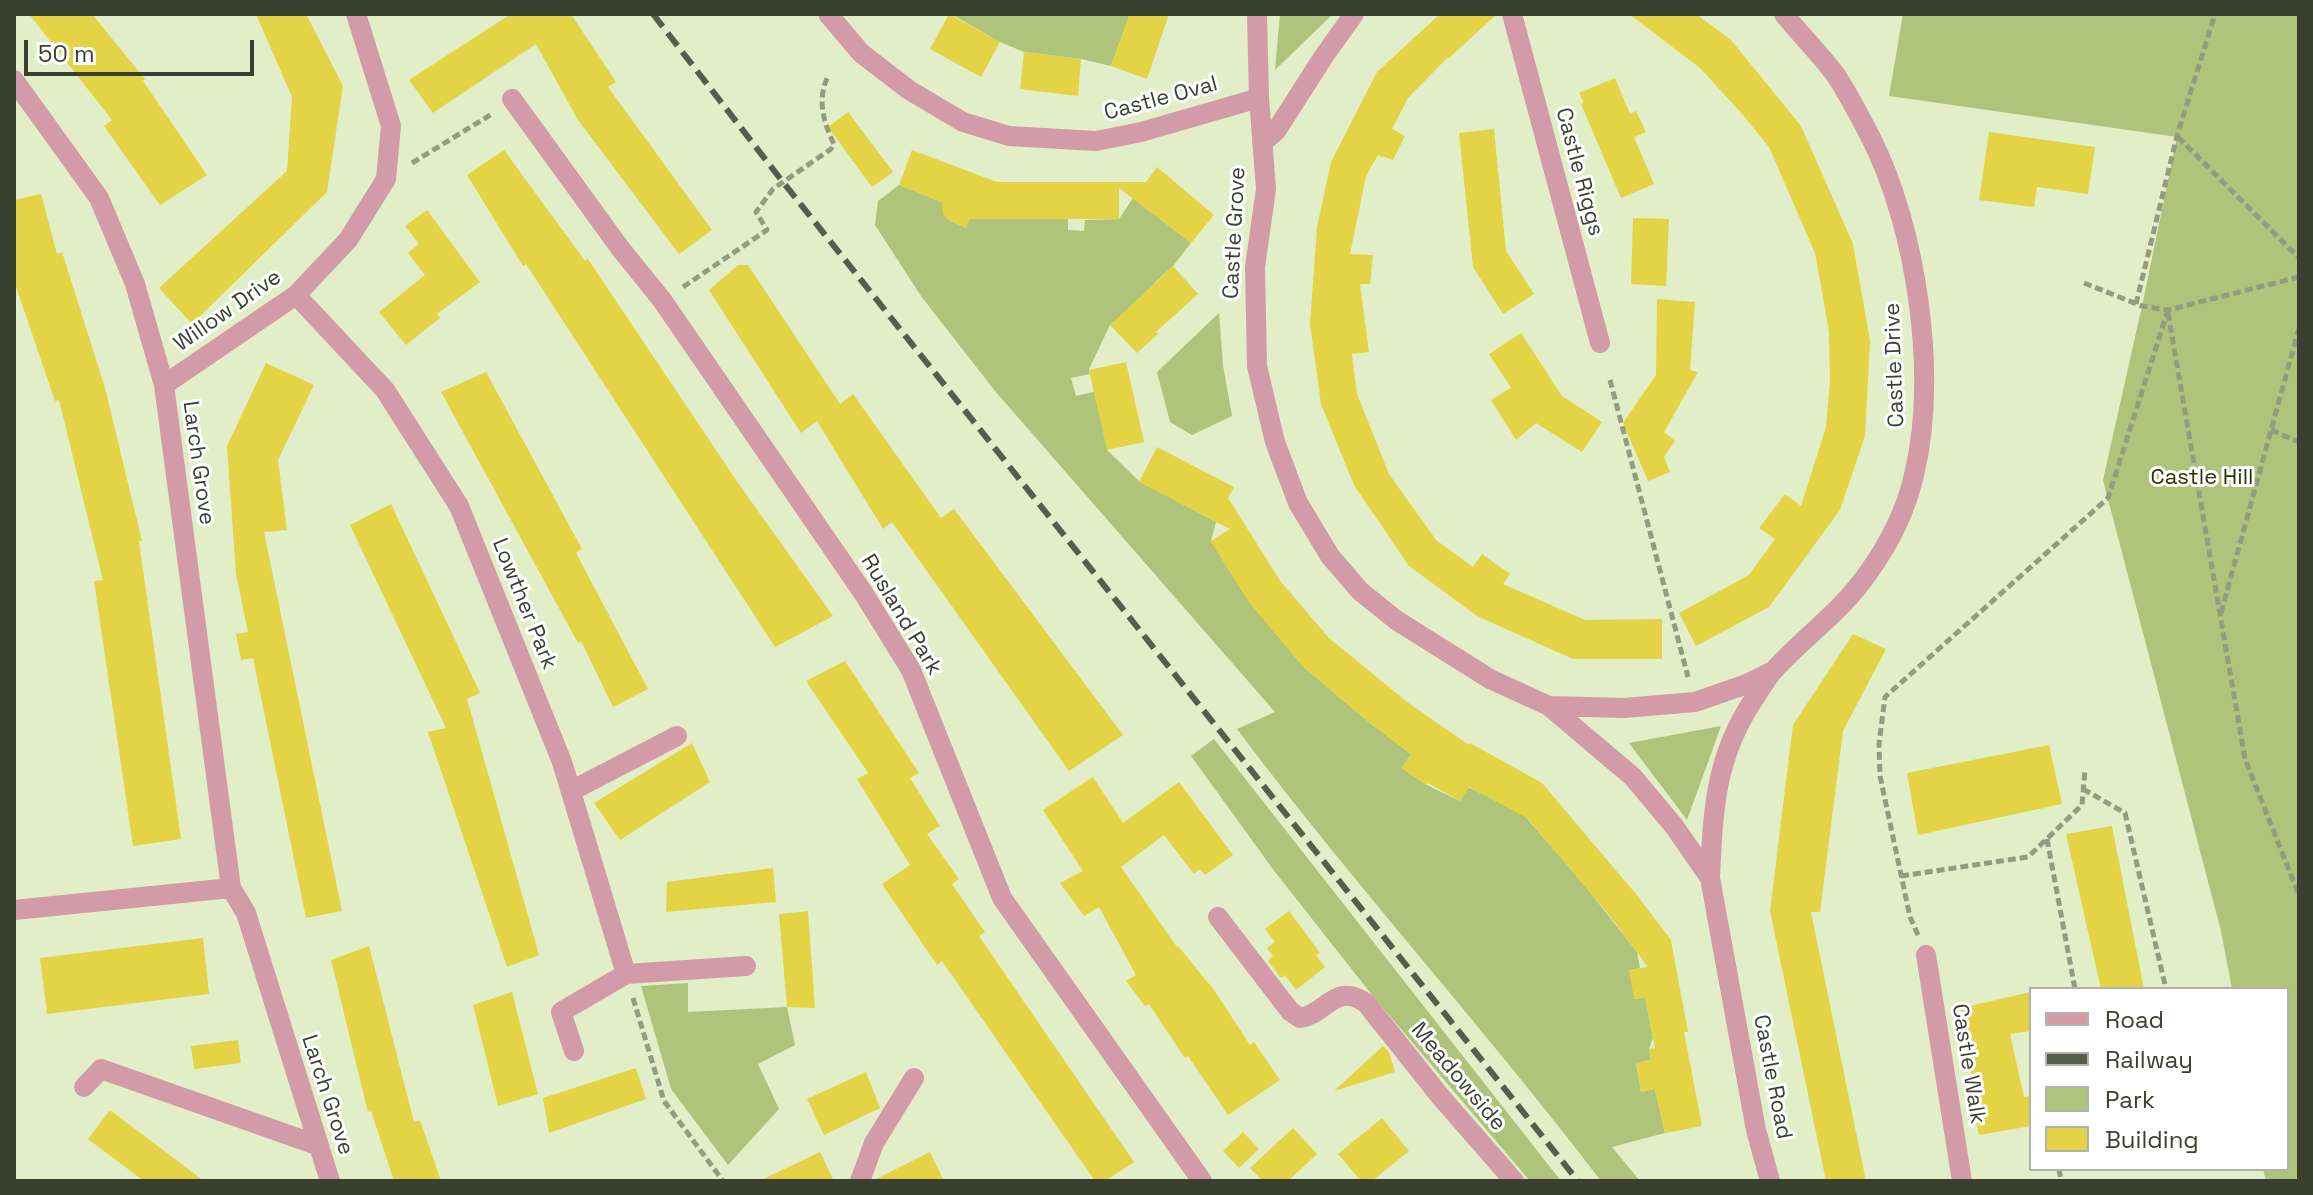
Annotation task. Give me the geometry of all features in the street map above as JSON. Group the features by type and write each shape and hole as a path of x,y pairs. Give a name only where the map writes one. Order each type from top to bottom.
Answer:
{"street":[{"name":"Willow Drive","path":"164,385 296,295 348,240 386,179 391,126 356,14"},
{"name":"Castle Oval","path":"828,14 861,53 909,90 963,122 1009,136 1096,141 1141,132 1259,98"},
{"name":"Castle Grove","path":"1257,14 1266,189 1255,267 1257,366 1275,442 1298,503 1330,556 1360,591 1396,620 1490,679 1549,706 1633,777 1674,826 1710,878 1730,982"},
{"path":"1262,143 1276,131 1354,14"},
{"name":"Castle Riggs","path":"1512,14 1600,343"},
{"name":"Castle Drive","path":"1710,878 1712,820 1723,761 1744,714 1773,671 1822,626 1868,574 1897,525 1914,476 1923,424 1922,339 1916,285 1897,206 1872,139 1836,76 1784,14"},
{"name":"Larch Grove","path":"14,80 99,198 135,284 164,385 231,888 246,913 330,1181"},
{"name":"Rusland Park","path":"512,99 620,248 662,300 864,594 911,670 1002,898 1202,1181"},
{"name":"Lowther Park","path":"296,295 385,390 459,506 562,762 626,974"},
{"name":"Castle Grove","path":"1549,706 1624,708 1695,702 1747,684 1773,671"},
{"path":"571,791 677,736"},
{"path":"14,910 231,888"},
{"name":"Meadowside","path":"1218,917 1290,1011 1300,1018 1308,1017 1330,1000 1346,996 1356,996 1366,1003 1440,1096 1514,1181"},
{"name":"Castle Walk","path":"1926,955 1962,1181"},
{"path":"574,1051 561,1012 626,974 746,966"},
{"name":"Castle Road","path":"1730,982 1756,1130 1770,1181"},
{"path":"84,1087 101,1069 317,1145"},
{"path":"860,1181 874,1143 914,1078"}],"path":[{"path":"2136,304 2177,136 2215,14"},
{"path":"678,290 767,230 756,212 773,189 831,149 834,144 823,119 822,89 828,76"},
{"path":"386,179 471,128 512,99"},
{"path":"2177,136 2299,258"},
{"path":"2084,283 2136,304 2168,310 2299,277"},
{"path":"2168,310 2245,759 2299,895"},
{"path":"1926,955 1910,917 1880,776 1879,744 1885,697 2108,498 2168,310"},
{"path":"2221,617 2299,328"},
{"path":"1610,380 1688,677"},
{"path":"2271,430 2299,442"},
{"path":"1901,876 2028,857 2082,805 2085,770"},
{"path":"2083,789 2125,813 2166,987"},
{"path":"2047,839 2075,987"},
{"path":"626,974 664,1101 723,1181"}],"green space":[{"path":"951,14 1130,14 1111,66 1024,52"},
{"path":"1280,14 1333,14 1275,70"},
{"name":"Castle Hill","path":"1903,14 2299,14 2299,1181 2266,1181 2264,1171 2289,1171 2289,987 2232,987 2221,931 2103,480 2177,137 1889,96"},
{"path":"899,185 944,203 946,217 960,225 972,214 1068,218 1068,230 1084,231 1085,220 1119,219 1133,198 1191,243 1173,266 1154,283 1157,287 1110,325 1089,369 1090,374 1071,378 1076,396 1097,391 1107,450 1139,481 1216,522 1211,541 1249,602 1305,668 1411,754 1402,768 1427,785 1460,801 1468,787 1523,814 1637,952 1640,968 1630,970 1635,999 1645,997 1653,1038 1649,1049 1651,1060 1636,1063 1641,1092 1655,1089 1665,1133 1612,1147 1640,1181 1601,1181 1237,729 1275,712 995,391 921,296 875,225 878,201"},
{"path":"1219,313 1223,365 1232,416 1192,435 1170,422 1157,372"},
{"path":"1721,726 1687,820 1629,743"},
{"path":"1214,739 1561,1181 1530,1181 1372,995 1275,872 1191,756"},
{"path":"688,983 688,1012 787,1007 795,1045 758,1064 779,1109 728,1165 671,1089 641,986"}],"building":[{"path":"29,14 92,14 145,79 143,81 207,175 160,205 104,126 112,120"},
{"path":"256,14 306,14 343,86 327,192 192,324 159,288 287,171 292,97"},
{"path":"511,14 571,14 616,82 608,87 712,230 679,254 578,120 536,44 433,113 409,80"},
{"path":"949,14 1000,42 981,77 930,49"},
{"path":"1130,14 1169,14 1147,79 1111,66"},
{"path":"1440,14 1497,14 1408,98 1392,129 1405,136 1393,160 1378,155 1366,176 1350,254 1373,255 1370,284 1360,284 1369,352 1352,354 1357,394 1389,474 1436,540 1473,567 1482,554 1510,574 1503,584 1585,620 1662,619 1662,659 1573,659 1477,616 1409,566 1354,485 1321,404 1310,324 1317,227 1331,162 1377,72"},
{"path":"1629,14 1696,14 1731,40 1801,126 1853,244 1870,341 1865,436 1840,510 1769,607 1696,646 1679,613 1749,575 1775,539 1759,528 1785,494 1801,506 1826,427 1830,380 1829,331 1815,253 1769,147 1700,68"},
{"path":"1024,52 1081,59 1078,96 1020,89"},
{"path":"1615,78 1630,114 1636,111 1646,132 1634,137 1654,184 1621,198 1579,93"},
{"path":"848,112 893,172 872,187 828,127"},
{"path":"1494,129 1506,251 1534,294 1503,314 1473,267 1459,133"},
{"path":"1989,132 2095,147 2088,194 2037,187 2034,207 1979,200"},
{"path":"504,150 585,261 588,259 738,483 833,616 775,647 526,264 523,266 467,175"},
{"path":"912,150 997,182 1146,182 1157,167 1214,215 1191,243 1119,188 1119,219 970,219 966,228 947,219 942,202 899,185"},
{"path":"41,194 57,254 62,252 105,388 142,541 139,541 181,839 133,846 94,581 103,580 59,400 55,401 14,281 14,200"},
{"path":"427,210 480,282 437,314 440,318 406,345 379,312 425,275 408,253 419,244 405,226"},
{"path":"1633,218 1669,219 1666,286 1631,284"},
{"path":"738,265 748,265 840,404 853,394 941,518 954,509 1123,735 1069,771 892,522 883,529 817,421 801,433 709,290"},
{"path":"1173,266 1198,294 1137,353 1110,325"},
{"path":"1657,299 1695,302 1690,370 1698,372 1664,432 1675,441 1664,457 1670,472 1648,481 1623,423 1656,375"},
{"path":"1521,333 1562,396 1602,422 1582,452 1536,423 1516,440 1491,400 1511,388 1489,354"},
{"path":"1126,362 1144,442 1107,450 1089,370"},
{"path":"266,363 314,385 278,460 287,530 264,532 342,911 306,918 253,658 241,660 236,634 248,632 236,574 227,446"},
{"path":"486,372 582,549 576,553 648,689 613,707 581,641 578,643 441,392"},
{"path":"1157,447 1234,487 1228,498 1281,582 1329,638 1407,702 1469,745 1542,783 1636,894 1671,940 1702,1126 1665,1133 1655,1089 1641,1092 1636,1063 1651,1060 1649,1049 1655,1048 1645,997 1634,999 1629,970 1648,967 1609,915 1527,818 1469,787 1460,801 1427,785 1402,768 1411,754 1303,667 1248,601 1211,541 1230,529 1139,482"},
{"path":"391,504 480,693 467,699 539,955 507,967 428,732 446,728 350,525"},
{"path":"1853,634 1886,649 1843,731 1820,912 1811,912 1866,1181 1826,1181 1770,911 1793,725"},
{"path":"845,661 919,773 910,778 940,826 927,834 959,879 952,884 985,932 979,936 1134,1162 1105,1181 1095,1181 942,961 937,965 882,884 910,865 857,779 868,773 806,681"},
{"path":"692,743 710,782 620,840 594,803"},
{"path":"2049,745 2062,804 1918,835 1907,773"},
{"path":"1093,777 1123,823 1179,782 1233,855 1205,875 1200,869 1194,874 1164,835 1121,867 1177,947 1214,990 1250,1045 1254,1042 1280,1080 1228,1115 1149,1004 1145,1006 1126,981 1136,975 1099,907 1084,916 1060,883 1083,871 1043,810"},
{"path":"2112,826 2144,987 2101,987 2066,834"},
{"path":"773,868 776,902 666,912 667,882"},
{"path":"808,911 815,1008 787,1007 779,914"},
{"path":"1289,911 1320,953 1316,955 1325,967 1296,990 1285,975 1281,978 1268,961 1273,956 1267,948 1275,942 1265,929"},
{"path":"203,938 209,994 47,1014 40,958"},
{"path":"369,946 414,1122 420,1120 441,1181 394,1181 371,1111 368,1112 331,960"},
{"path":"512,992 538,1094 498,1106 473,1005"},
{"path":"2029,992 2029,1031 2010,1034 2024,1097 2029,1096 2029,1126 1979,1135 1961,1008"},
{"path":"238,1040 241,1063 194,1069 191,1046"},
{"path":"1383,1046 1389,1052 1395,1072 1334,1091"},
{"path":"636,1068 646,1099 549,1133 543,1098"},
{"path":"866,1072 880,1108 824,1135 807,1099"},
{"path":"110,1110 204,1181 144,1181 88,1139"},
{"path":"1382,1118 1409,1151 1372,1181 1361,1181 1338,1154"},
{"path":"1293,1128 1317,1154 1288,1181 1263,1181 1250,1168"},
{"path":"1243,1132 1259,1149 1239,1168 1223,1151"},
{"path":"820,1152 834,1181 759,1181"},
{"path":"930,1152 944,1181 874,1181 874,1180"}],"railway":[{"path":"653,14 779,177 1578,1181"}]}
